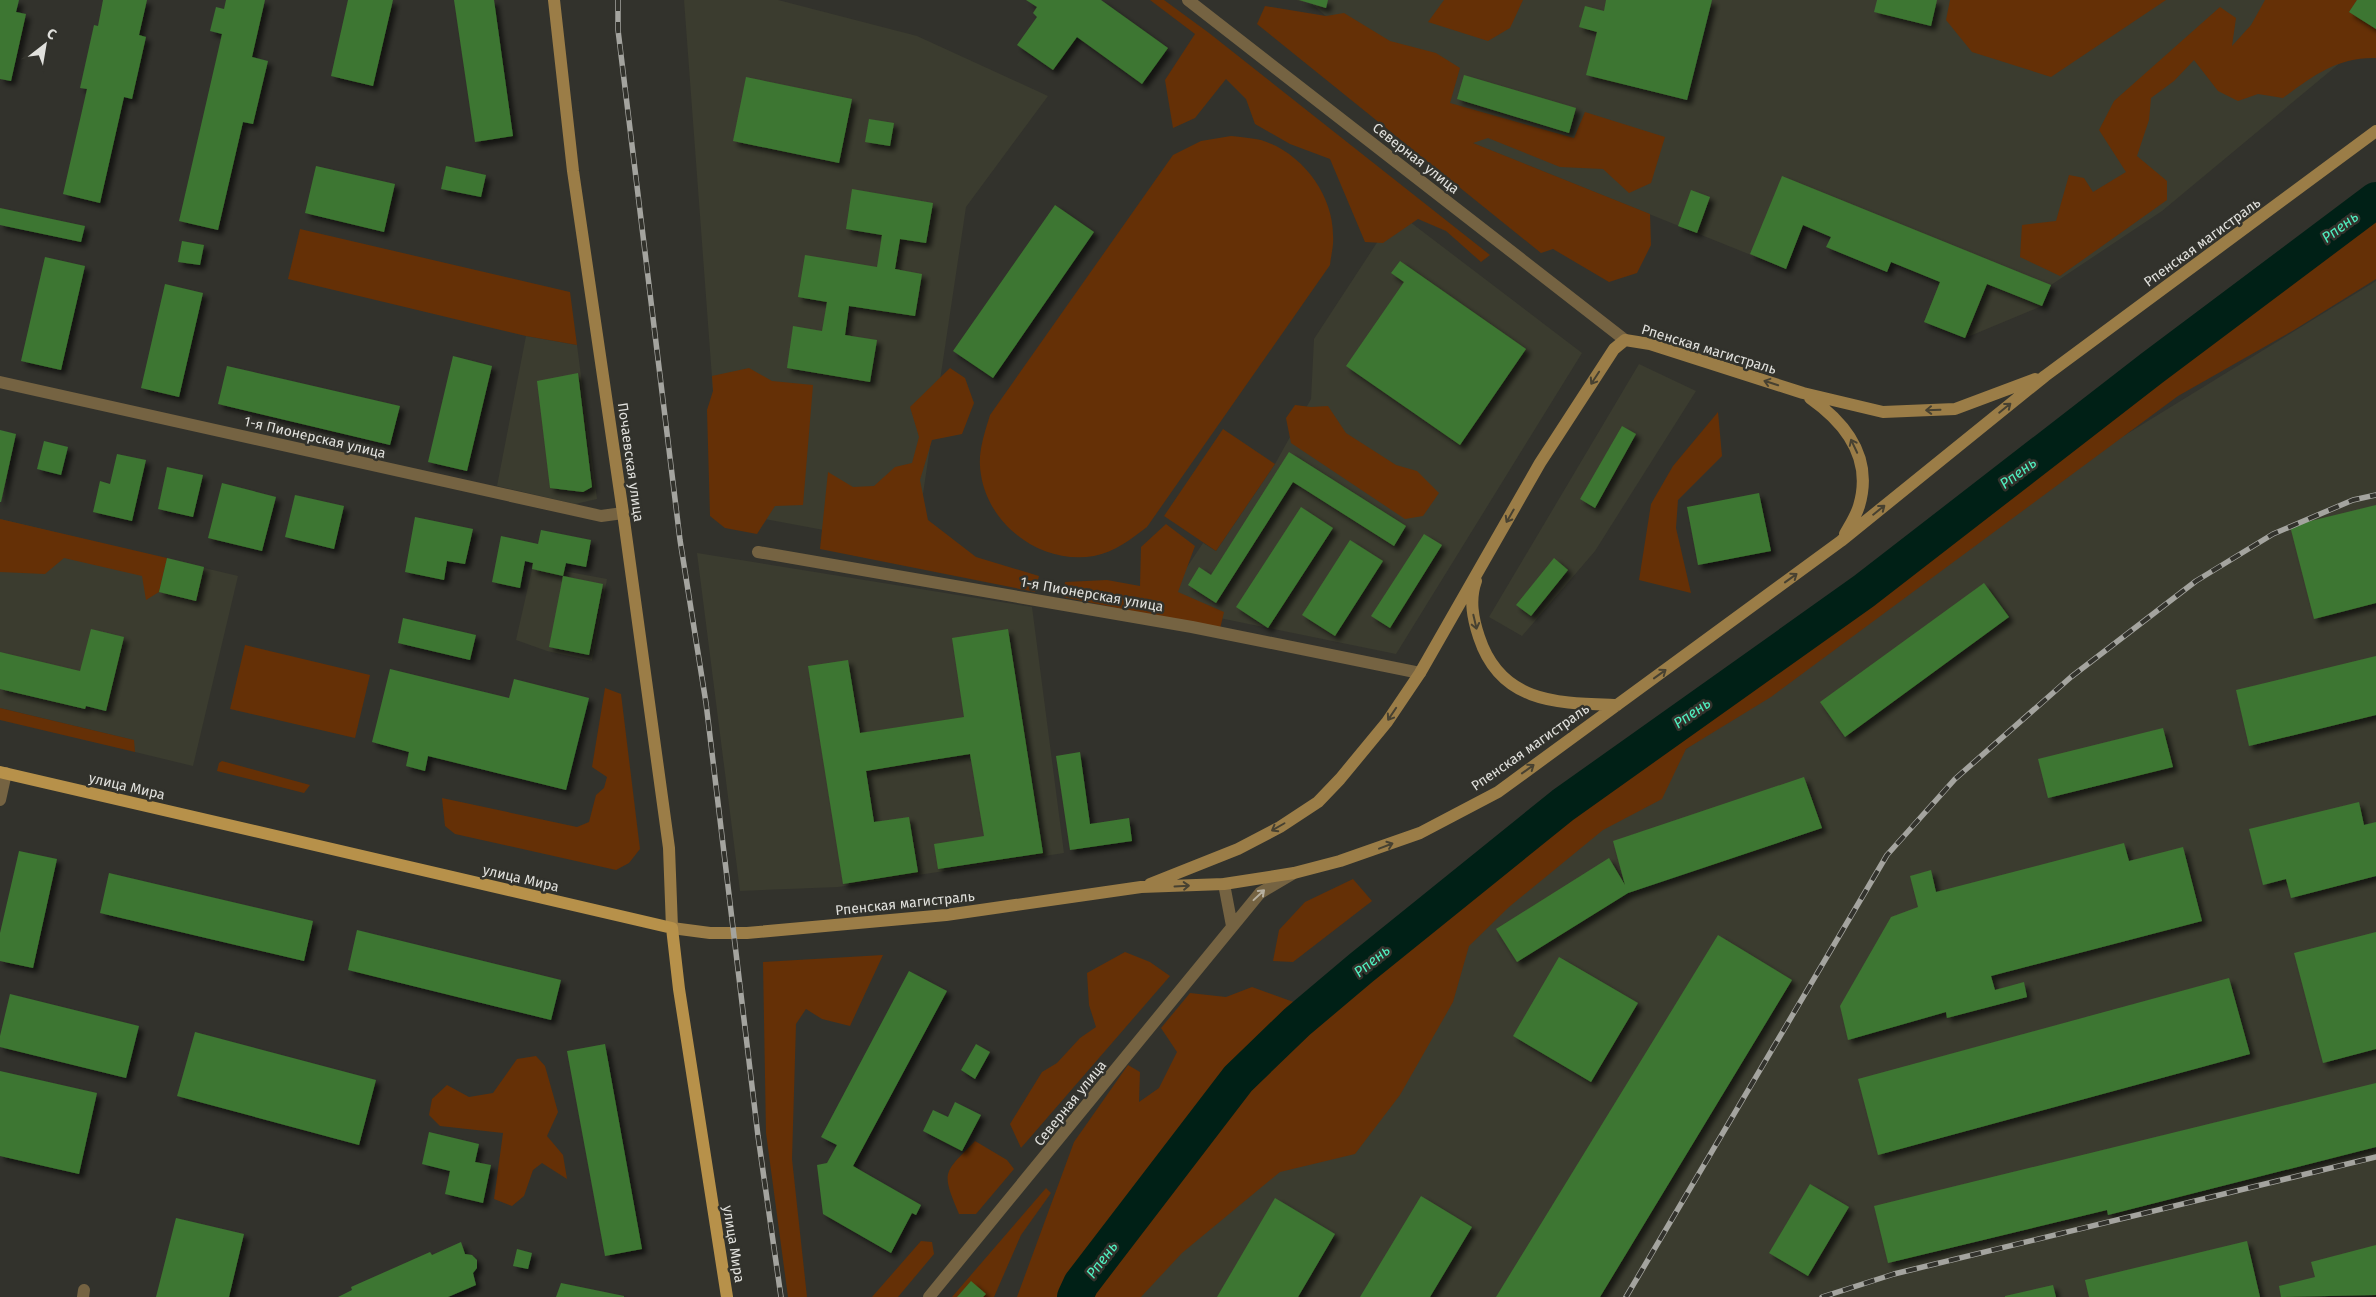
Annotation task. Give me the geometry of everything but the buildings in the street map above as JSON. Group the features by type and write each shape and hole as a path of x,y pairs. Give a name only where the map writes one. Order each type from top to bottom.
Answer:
{"main road":[{"name":"Почаевская улица","path":"554,0 573,170 624,514 669,848 672,928"},
{"name":"Рпенская магистраль","path":"672,928 710,933 747,933 946,915 1141,887 1224,884 1294,873 1370,852 1420,833 1498,792 1618,705 1841,541 2045,376 2376,131"},
{"name":"Рпенская магистраль","path":"1141,887 1238,849 1280,827 1318,802 1340,779 1387,722 1420,673 1540,463 1614,349 1625,340 1650,344 1803,393 1883,412 1955,409 2045,376"},
{"name":"Рпенская магистраль","path":"1803,393 1826,409 1847,430 1859,456 1864,486 1859,508 1841,541"},
{"name":"Рпенская магистраль","path":"1485,558 1472,590 1473,618 1491,665 1508,683 1532,696 1568,704 1618,705"},
{"name":"улица Мира","path":"3,772 672,928 679,989 727,1297"}],"street":[{"name":"Северная улица","path":"1188,0 1625,340"},
{"name":"1-я Пионерская улица","path":"0,382 601,516 624,514"},
{"name":"1-я Пионерская улица","path":"758,552 1183,625 1420,673"},
{"path":"0,800 3,772"},
{"name":"Северная улица","path":"929,1297 1260,893 1294,873"},
{"path":"1224,884 1232,926"}],"shaded area":[{"path":"684,0 778,0 917,36 1048,96 966,207 915,547 716,510 713,391"},
{"path":"1150,0 1164,0 1209,33 1490,255 1481,262 1446,231 1418,219 1383,243 1365,242 1330,159 1290,144 1255,124 1246,99 1226,79 1195,118 1173,128 1165,80 1195,34"},
{"path":"1296,0 2376,0 2376,33 2162,211 2051,285 2042,306 1965,338 1924,322 1940,282 1891,262 1887,272 1827,247 1831,237 1803,226 1786,269 1472,143 1312,4"},
{"path":"1444,0 1523,0 1510,28 1488,41 1428,22"},
{"path":"1950,0 2166,0 2051,77 1972,52 1946,20"},
{"path":"2265,0 2357,0 2349,12 2376,29 2376,58 2337,64 2315,75 2283,98 2258,94 2238,101 2218,91 2194,60 2174,81 2151,98 2149,120 2137,156 2167,181 2167,200 2060,276 2020,257 2022,225 2056,221 2069,175 2084,178 2093,192 2126,172 2099,130 2114,101 2220,7 2236,18 2232,46 2251,25"},
{"path":"1265,6 1326,16 1344,13 1390,41 1436,53 1460,68 1450,103 1574,138 1585,112 1665,137 1651,183 1629,193 1603,169 1560,167 1488,138 1473,143 1650,214 1651,245 1637,273 1609,282 1553,249 1541,253 1257,24"},
{"path":"1231,136 1261,140 1276,146 1289,154 1312,177 1321,190 1332,220 1333,242 1330,265 1147,527 1116,548 1094,556 1075,557 1056,554 1038,548 1021,538 1007,525 995,510 986,493 981,475 980,460 990,415 1173,155 1201,141"},
{"path":"1397,212 1582,353 1396,654 1161,606 1203,543 1216,551 1275,464 1311,399 1314,339"},
{"path":"2376,214 2376,279 2294,330 2178,396 1771,697 1686,749 1662,799 1603,830 1509,907 1469,946 1453,1002 1400,1095 1355,1154 1280,1172 1182,1253 1141,1297 1017,1297 1074,1142 1128,1065 1140,1072 1139,1102 1159,1088 1177,1052 1161,1028 1190,993 1226,997 1252,987 1324,1013 1386,955 1470,894 1582,802 1827,628"},
{"path":"300,229 570,292 577,345 526,336 288,279"},
{"path":"2376,281 2376,1297 1092,1297 1368,994 1972,529"},
{"path":"526,336 577,345 597,499 575,504 497,486"},
{"path":"1639,364 1696,391 1595,551 1522,636 1489,617"},
{"path":"749,368 772,381 813,385 803,505 775,506 757,534 725,528 710,516 707,410 713,391 712,376"},
{"path":"950,368 965,378 974,403 962,434 932,440 920,480 928,520 976,557 1039,576 1035,592 820,549 828,472 853,487 874,486 895,467 912,463 919,437 910,407"},
{"path":"1295,405 1311,407 1328,406 1346,433 1396,465 1417,471 1439,493 1423,516 1405,519 1291,443 1286,418"},
{"path":"1718,412 1722,456 1678,500 1676,528 1691,593 1639,580 1651,504 1673,466"},
{"path":"1223,429 1275,464 1216,551 1164,516"},
{"path":"0,519 238,576 193,766 135,752 133,740 0,708"},
{"path":"0,519 167,558 159,592 146,600 142,576 64,558 45,574 0,572"},
{"path":"1166,524 1195,546 1178,592 1224,612 1220,629 1063,597 1065,582 1107,580 1140,586 1141,547"},
{"path":"697,553 1032,607 1064,853 838,887 740,891"},
{"path":"532,569 562,576 564,571 607,579 592,661 547,651 516,640"},
{"path":"245,645 370,675 355,738 230,709"},
{"path":"605,688 621,694 640,849 629,863 616,870 455,834 445,826 442,798 577,827 589,822 596,795 604,788 607,777 592,767"},
{"path":"0,708 134,740 135,752 0,720"},
{"path":"222,761 310,785 304,793 217,771 219,763"},
{"path":"1353,879 1372,901 1293,962 1273,961 1279,930 1305,902"},
{"path":"1125,952 1150,962 1170,976 1021,1148 1010,1124 1042,1072 1057,1063 1080,1038 1096,1027 1089,1005 1087,973"},
{"path":"883,955 850,1026 822,1019 806,1009 796,1024 792,1159 807,1297 788,1297 766,1133 763,962"},
{"path":"536,1056 545,1066 558,1112 547,1136 563,1155 567,1179 542,1163 533,1170 524,1196 512,1206 494,1199 503,1133 440,1126 429,1115 432,1099 447,1085 469,1097 493,1093 517,1059"},
{"path":"975,1141 1007,1160 1014,1169 976,1214 959,1214 949,1189 948,1174 956,1160"},
{"path":"1046,1188 1051,1193 1021,1235 994,1297 952,1297"},
{"path":"921,1241 932,1242 934,1254 898,1297 872,1297"}],"waterway":[{"name":"Рпень","path":"1075,1297 1081,1284 1238,1079 1297,1022 1361,968 1563,805 1864,591 2152,368 2376,200"}],"railway":[{"path":"618,0 618,30 680,540 706,703 758,1136 781,1297"},
{"path":"1626,1297 1887,855 1955,779 2071,677 2196,581 2273,534 2353,500 2376,495"},
{"path":"1822,1297 1894,1274 2376,1157"}]}
